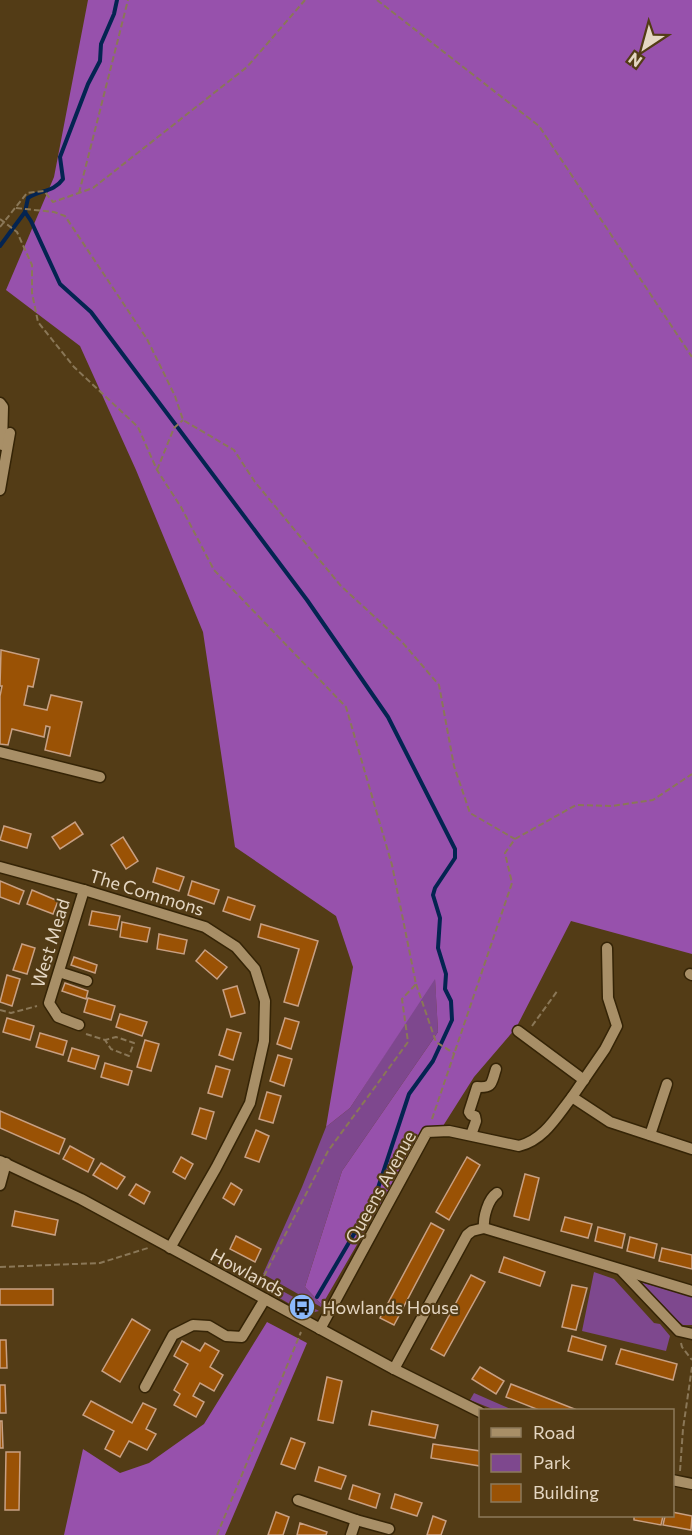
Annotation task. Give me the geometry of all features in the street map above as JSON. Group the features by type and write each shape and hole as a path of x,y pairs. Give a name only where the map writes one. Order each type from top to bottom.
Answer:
{"street":[{"path":"0,403 3,408 3,442 0,458"},
{"path":"0,490 10,433"},
{"path":"0,752 100,777"},
{"name":"The Commons","path":"0,867 205,927 236,947 255,969 266,1001 264,1041 250,1103 216,1168 166,1246"},
{"name":"West Mead","path":"79,1025 58,1017 49,1003 84,890"},
{"path":"607,948 608,998 617,1026 605,1049 572,1097 610,1122 692,1149"},
{"path":"58,972 87,981"},
{"path":"521,1033 584,1080"},
{"path":"471,1136 476,1120 475,1116 469,1112 473,1093 477,1087 491,1085 496,1069"},
{"path":"650,1135 667,1084"},
{"name":"Queens Avenue","path":"320,1329 427,1132 449,1131 519,1146 540,1137 572,1097"},
{"path":"0,1185 3,1162"},
{"name":"Howlands","path":"3,1162 81,1199 394,1369 479,1412"},
{"path":"484,1228 484,1220 493,1196 497,1193"},
{"path":"394,1369 467,1235 472,1231 484,1228 692,1291"},
{"path":"620,1269 679,1331 692,1334"},
{"path":"145,1387 173,1335 193,1325 209,1326 226,1336 242,1337 260,1297"},
{"path":"675,1481 692,1484"},
{"path":"298,1500 389,1529"},
{"path":"351,1535 356,1520"}],"path":[{"path":"79,193 128,0"},
{"path":"0,227 27,193 44,192 53,201 93,188 247,67 305,0"},
{"path":"377,0 539,126 692,357"},
{"path":"16,208 54,212 65,216 147,339 175,396 181,422 234,450 255,482 341,586 402,642 439,685 454,766 470,813 515,839"},
{"path":"0,219 17,232 32,265 32,293 38,322 75,367 138,427 157,470 181,507 214,570 346,707 392,865 416,984 436,1042 455,1054"},
{"path":"157,470 174,428 181,422"},
{"path":"427,1132 512,883 505,853 515,839 576,805 612,806 653,800 692,774"},
{"path":"260,1297 328,1152 408,1042 402,999 416,984"},
{"path":"521,1033 558,990"},
{"path":"0,1010 11,1013 49,1003"},
{"path":"79,1025 85,1034 105,1040 116,1037 134,1043 129,1056 111,1049 105,1040"},
{"path":"0,1266 100,1263 166,1246"},
{"path":"217,1535 305,1321"},
{"path":"679,1331 681,1347 692,1360"},
{"path":"675,1481 692,1367"}],"green space":[{"path":"435,977 438,1032 342,1171 305,1287 322,1305 321,1307 263,1274 326,1127 350,1108"},
{"path":"222,1258 319,1311 307,1314 219,1263"},
{"path":"594,1272 614,1279 654,1323 660,1324 670,1336 666,1351 582,1331"},
{"path":"641,1282 692,1297 692,1325 683,1325 678,1321"},
{"path":"474,1393 511,1409 492,1409 470,1400"}],"shaded area":[{"path":"88,0 692,0 692,954 571,921 516,1028 474,1077 443,1126 424,1129 322,1305 305,1287 342,1171 438,1032 435,979 350,1108 326,1127 353,967 336,916 235,847 203,632 136,470 80,346 6,290 54,177"},
{"path":"267,1322 307,1343 225,1535 64,1535 83,1449 120,1473 149,1463 204,1424"}],"building":[{"path":"1,650 39,659 33,687 28,686 24,705 47,710 51,695 82,702 70,756 45,750 50,727 46,726 44,737 12,729 8,745 0,744"},
{"path":"75,822 83,834 60,849 52,837"},
{"path":"4,826 31,834 27,848 0,840"},
{"path":"123,837 138,861 126,869 111,845"},
{"path":"157,868 184,877 179,891 153,882"},
{"path":"0,881 24,891 19,904 0,897"},
{"path":"192,881 219,890 214,904 188,895"},
{"path":"32,890 58,901 53,914 27,904"},
{"path":"228,897 255,906 250,920 223,911"},
{"path":"92,911 120,916 117,930 89,925"},
{"path":"122,922 150,928 147,942 120,937"},
{"path":"261,924 318,941 298,1006 284,1002 299,949 258,937"},
{"path":"159,934 187,940 184,954 157,949"},
{"path":"22,944 35,948 27,974 13,970"},
{"path":"205,950 227,967 217,979 196,961"},
{"path":"74,957 97,965 95,973 71,965"},
{"path":"7,975 20,979 12,1006 0,1002"},
{"path":"65,983 88,991 86,999 62,991"},
{"path":"237,986 245,1013 231,1017 223,990"},
{"path":"88,998 115,1006 111,1020 84,1012"},
{"path":"120,1014 147,1022 142,1036 116,1027"},
{"path":"7,1018 34,1026 30,1040 3,1032"},
{"path":"285,1018 299,1022 291,1049 277,1044"},
{"path":"227,1029 241,1033 233,1060 219,1055"},
{"path":"40,1033 67,1041 63,1055 36,1047"},
{"path":"145,1040 159,1044 151,1071 137,1067"},
{"path":"72,1048 99,1056 95,1069 68,1061"},
{"path":"278,1055 292,1059 284,1086 270,1081"},
{"path":"105,1063 132,1071 128,1085 101,1077"},
{"path":"216,1066 230,1070 222,1097 208,1093"},
{"path":"267,1092 281,1096 273,1123 259,1119"},
{"path":"200,1108 214,1112 206,1139 192,1134"},
{"path":"0,1111 65,1139 59,1154 0,1128"},
{"path":"256,1130 269,1136 259,1162 245,1157"},
{"path":"70,1146 94,1159 88,1172 63,1159"},
{"path":"181,1157 193,1164 185,1179 173,1172"},
{"path":"467,1157 480,1165 449,1220 436,1212"},
{"path":"101,1163 125,1177 117,1189 93,1175"},
{"path":"525,1174 539,1178 529,1220 514,1216"},
{"path":"231,1183 242,1190 234,1205 223,1198"},
{"path":"136,1184 150,1192 144,1204 129,1195"},
{"path":"15,1211 58,1220 55,1235 12,1226"},
{"path":"565,1217 592,1224 588,1238 561,1231"},
{"path":"431,1223 444,1230 394,1325 380,1318"},
{"path":"598,1227 625,1234 622,1248 595,1241"},
{"path":"236,1236 261,1249 255,1262 230,1249"},
{"path":"630,1237 657,1244 654,1258 627,1251"},
{"path":"662,1248 692,1255 692,1269 659,1261"},
{"path":"504,1257 545,1272 540,1286 499,1272"},
{"path":"471,1275 485,1282 444,1356 431,1349"},
{"path":"572,1285 587,1288 576,1330 562,1327"},
{"path":"0,1289 53,1289 53,1305 0,1305"},
{"path":"132,1319 150,1330 120,1382 102,1371"},
{"path":"572,1336 606,1346 602,1360 568,1351"},
{"path":"0,1340 6,1340 7,1368 0,1368"},
{"path":"182,1341 200,1351 205,1343 219,1351 210,1367 223,1375 214,1391 200,1383 193,1396 204,1402 196,1417 174,1405 180,1394 174,1390 188,1364 174,1356"},
{"path":"621,1349 677,1364 673,1380 616,1364"},
{"path":"480,1367 504,1381 496,1394 472,1379"},
{"path":"327,1377 342,1381 333,1423 318,1420"},
{"path":"511,1384 574,1409 536,1409 506,1397"},
{"path":"0,1385 5,1385 6,1413 0,1413"},
{"path":"91,1401 132,1423 143,1403 156,1409 146,1429 156,1434 147,1450 129,1441 120,1457 105,1449 114,1431 83,1415"},
{"path":"372,1411 438,1425 435,1438 369,1425"},
{"path":"0,1421 2,1421 3,1448 0,1448"},
{"path":"291,1438 305,1443 295,1469 281,1464"},
{"path":"433,1444 479,1451 479,1466 431,1458"},
{"path":"6,1452 20,1452 19,1510 5,1510"},
{"path":"319,1467 346,1476 341,1489 315,1481"},
{"path":"353,1485 380,1494 376,1508 349,1499"},
{"path":"395,1494 422,1503 417,1516 391,1508"},
{"path":"276,1512 289,1517 283,1535 268,1535"},
{"path":"674,1512 692,1516 691,1530 663,1525 665,1517 674,1517"},
{"path":"433,1516 446,1521 441,1535 427,1535"},
{"path":"634,1517 663,1517 661,1525 634,1520"},
{"path":"300,1523 327,1532 326,1535 297,1535"}],"waterway":[{"path":"0,246 25,212 28,198 51,189 63,179 60,157 88,84 100,61 101,44 114,14 117,0"},
{"path":"25,212 60,284 91,312 307,600 388,717 455,849 455,858 435,888 433,895 440,918 438,948 446,974 445,989 451,1001 452,1020 433,1061 409,1094 374,1200 317,1297"}],"place":[{"name":"Howlands House","path":"302,1307"}]}
